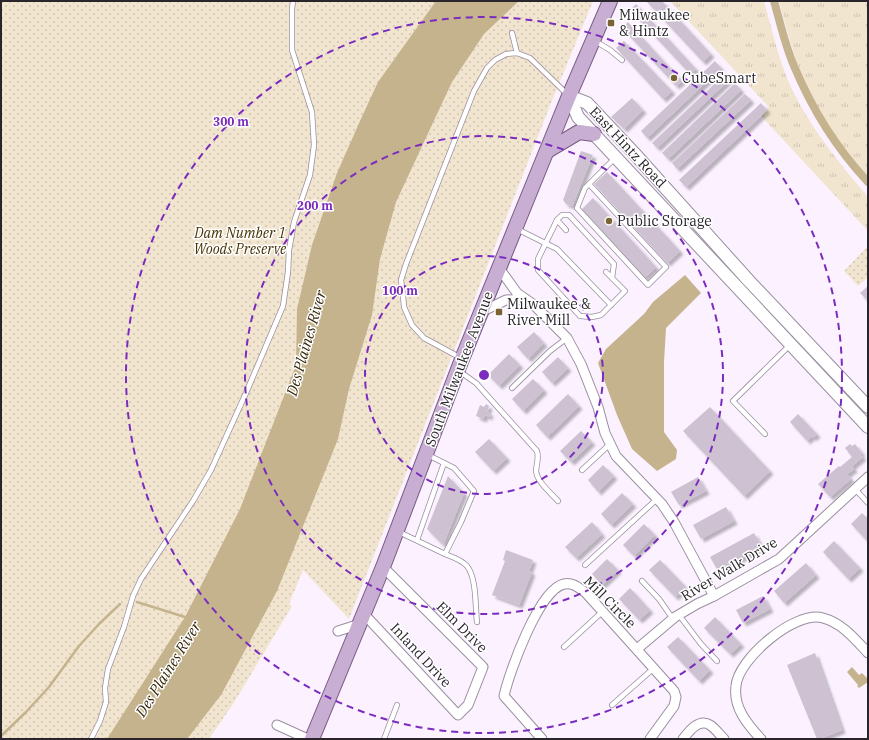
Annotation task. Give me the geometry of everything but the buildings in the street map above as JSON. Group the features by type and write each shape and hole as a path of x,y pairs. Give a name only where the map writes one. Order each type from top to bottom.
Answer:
{"main road":[{"name":"South Milwaukee Avenue","path":"312,739 384,567 460,364 569,96 610,1"},
{"name":"East Hintz Road","path":"569,96 578,117 868,427"},
{"name":"East Hintz Road","path":"569,96 587,104 634,153 749,281 868,407"},
{"path":"547,152 579,132 594,134"}],"street":[{"path":"499,268 517,293 534,305 567,338 582,364 598,408 605,433 616,456 657,499 674,522 714,596"},
{"path":"481,312 506,300 525,299"},
{"name":"River Walk Drive","path":"637,649 676,617 779,559 868,477"},
{"name":"Elm Drive","path":"384,567 483,667 468,705 458,714"},
{"name":"Mill Circle","path":"542,739 504,696 526,633 536,612 544,601 562,584 569,583 574,584 581,589 674,690 676,698 674,706 650,739"},
{"path":"761,739 744,720 737,704 736,685 744,665 766,642 792,623 805,618 821,617 836,623 849,633 868,653"},
{"path":"338,631 362,619"},
{"name":"Inland Drive","path":"362,619 458,714"},
{"path":"683,739 690,730 700,723 709,724 724,739"},
{"path":"277,725 308,739"}],"lane":[{"path":"91,739 100,721 106,702 105,688 108,669 124,627 133,596 141,579 193,501 211,470 283,306 288,272 289,250 294,222 310,175 314,145 312,112 292,50 293,1"},
{"path":"512,32 517,52"},
{"path":"593,40 610,50 622,60"},
{"path":"558,502 539,479 536,472 538,457 537,451 460,364 424,338 412,325 404,307 401,280 474,91 487,68 506,54 517,52 530,58 569,96"},
{"path":"589,184 666,267 648,285 577,208 585,188 589,184 616,157"},
{"path":"606,272 612,278 625,291 601,315 592,317 580,316 538,270 538,259 557,220 562,215 569,215 614,264 612,278"},
{"path":"557,220 566,230"},
{"path":"516,228 557,250 610,305"},
{"path":"512,388 550,351 567,338"},
{"path":"765,434 733,401 791,344"},
{"path":"582,470 610,444"},
{"path":"426,454 454,468 474,491 445,554"},
{"path":"417,540 444,463"},
{"path":"855,489 868,502"},
{"path":"586,565 657,499"},
{"path":"397,531 457,559 466,566 473,577 477,622"},
{"path":"642,581 717,661"},
{"path":"564,647 602,612"},
{"path":"612,705 654,668"},
{"path":"384,739 397,705"}],"green space":[{"name":"Dam Number 1 Woods Preserve","path":"1,1 593,1 551,103 349,619 303,570 289,604 292,606 233,704 209,739 1,739"},
{"path":"670,1 764,1 780,59 795,95 823,140 868,197 868,231 761,116 769,107"},
{"path":"779,1 868,1 868,176 848,154 830,130 814,104 802,77"},
{"path":"868,246 868,277 858,286 844,271"}],"water":[{"name":"Des Plaines River","path":"436,1 519,1 484,34 452,82 396,202 380,259 372,315 349,389 338,439 277,591 221,695 187,739 107,739 185,617 240,509 296,365 297,309 312,245 337,173 378,82"},
{"path":"685,275 701,293 666,328 664,362 664,432 677,450 676,459 657,471 632,449 617,415 598,363 606,349 644,314 653,302"},
{"path":"852,667 859,675 862,673 868,679 868,682 859,688 847,672"}],"waterway":[{"path":"774,1 791,58 801,82 817,113 845,156 868,182"},
{"name":"Des Plaines River","path":"137,602 188,618"},
{"path":"1,736 49,687 79,646 120,604"}],"place":[{"name":"Milwaukee & Hintz","path":"611,23"},
{"name":"CubeSmart","path":"674,78"},
{"name":"Public Storage","path":"609,221"},
{"name":"Milwaukee & River Mill","path":"499,312"}]}
